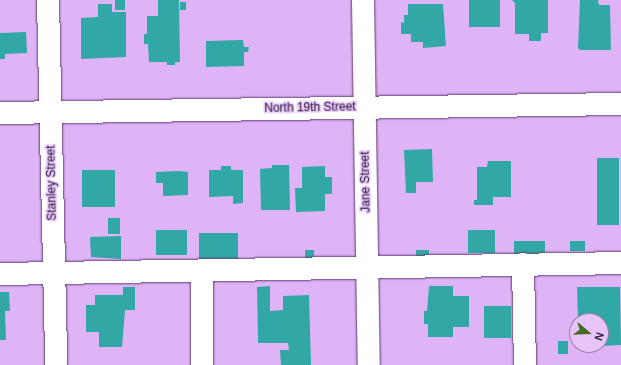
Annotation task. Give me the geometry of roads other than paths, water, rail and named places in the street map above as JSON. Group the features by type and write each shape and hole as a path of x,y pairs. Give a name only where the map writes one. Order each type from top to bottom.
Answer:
{"street":[{"name":"Stanley Street","path":"48,0 56,365"},
{"name":"Jane Street","path":"363,0 369,365"},
{"name":"North 19th Street","path":"0,113 621,104"},
{"path":"0,274 621,263"},
{"path":"523,264 525,365"},
{"path":"202,270 202,365"}]}
